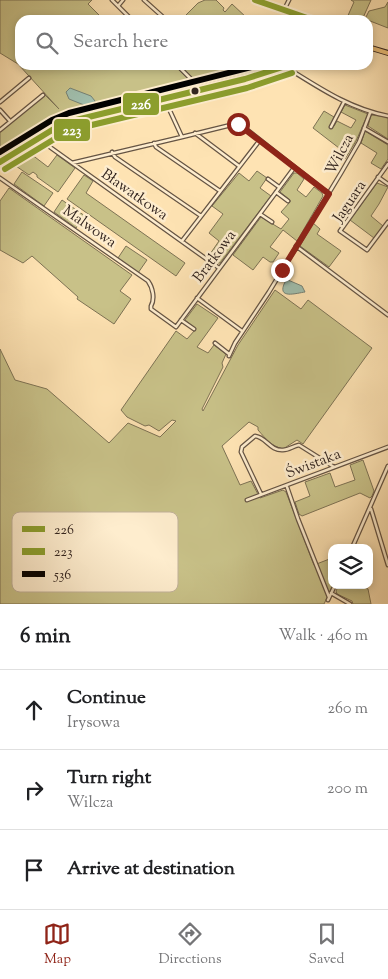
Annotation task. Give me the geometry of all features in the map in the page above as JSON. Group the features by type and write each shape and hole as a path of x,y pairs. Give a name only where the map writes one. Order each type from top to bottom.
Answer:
{"main road":[{"path":"373,48 388,53"},
{"path":"0,162 60,125 73,120 250,78 273,70"}],"street":[{"path":"112,0 127,15"},
{"path":"118,6 123,0"},
{"path":"144,0 161,15"},
{"path":"255,0 298,15"},
{"path":"284,10 289,0"},
{"path":"182,70 198,86"},
{"path":"291,70 344,102 370,113 388,116"},
{"path":"0,102 28,78"},
{"path":"0,130 43,95"},
{"path":"164,98 182,137"},
{"path":"331,127 344,102"},
{"path":"0,110 10,121"},
{"name":"Wilcza","path":"215,343 229,355 242,331 269,292 329,194 359,142 370,113"},
{"path":"72,163 235,124 241,125 329,194"},
{"path":"364,128 388,142"},
{"path":"195,133 239,166"},
{"name":"Bławatkowa","path":"41,136 47,145 219,268"},
{"path":"182,240 260,140"},
{"path":"154,143 156,147 220,192"},
{"path":"112,152 115,158 201,216"},
{"name":"Jaguara","path":"388,164 340,231 366,250 388,222"},
{"name":"Bratkowa","path":"181,320 294,168"},
{"name":"Jaguara","path":"378,177 388,184"},
{"name":"Malwowa","path":"0,178 148,282 153,289 151,309 176,327 181,320"},
{"path":"268,179 279,188"},
{"path":"276,192 288,200"},
{"path":"260,214 272,222"},
{"path":"296,246 388,316"},
{"path":"197,298 242,331"},
{"path":"181,320 194,329"},
{"path":"261,494 242,452 242,447 255,436 260,437 275,449 284,450 299,445 334,467"},
{"name":"Świstaka","path":"247,500 388,448"},
{"path":"354,544 388,466"},
{"path":"286,486 329,599 333,589"},
{"path":"371,507 388,565"},
{"path":"331,593 350,604"}],"shaded area":[{"path":"0,0 92,0 88,4 99,15 15,15 15,62 0,53"},
{"path":"205,0 216,0 224,8 225,12 232,4 244,15 186,15 198,3"},
{"path":"351,0 371,0 364,15 348,15 354,2"},
{"path":"388,2 388,28 373,22 373,15 367,15 369,11 385,7"},
{"path":"23,70 179,70 190,81 192,87 65,116 0,159 0,132 45,95 59,109"},
{"path":"184,70 244,70 245,73 257,70 200,85"},
{"path":"70,88 91,96 95,104 89,107 69,99 66,92"},
{"path":"345,105 368,114 356,141 345,159 337,153 339,148 313,128 324,111 334,117 331,125 334,126 337,121 351,128 356,120 341,112"},
{"path":"371,115 388,117 388,139 368,126"},
{"path":"365,131 388,145 388,159 381,169 371,163 377,153 361,143"},
{"path":"27,151 48,167 57,155 75,168 58,192 33,172 29,175 10,162"},
{"path":"257,171 267,178 260,188 271,196 220,263 217,263 208,257 219,241 209,233 223,214 212,206 239,173 249,181"},
{"path":"22,172 53,193 44,206 14,184"},
{"path":"294,173 297,173 304,179 297,190 306,197 314,187 323,196 297,241 283,230 270,247 279,253 273,262 263,257 253,270 233,255 261,217 281,229 289,219 281,212 290,200 280,192"},
{"path":"84,175 93,181 86,193 185,263 176,276 67,199"},
{"path":"377,183 388,187 371,216 383,226 374,238 350,220"},
{"path":"9,188 132,275 120,291 131,299 114,324 77,299 78,297 32,256 23,263 0,250 0,201"},
{"path":"62,200 85,216 76,228 54,212"},
{"path":"313,223 320,229 317,234 341,251 329,267 300,246"},
{"path":"126,246 147,260 138,273 118,258"},
{"path":"288,280 302,286 305,292 285,293 283,288"},
{"path":"275,290 301,309 308,300 372,348 303,444 297,440 283,449 279,448 266,439 258,430 258,427 249,422 222,446 240,485 251,481 260,498 283,490 286,492 314,565 328,560 328,589 331,589 324,604 0,604 0,349 15,380 47,389 109,443 128,423 160,437 176,421 172,420 159,431 127,417 121,410 176,331 187,339 195,330 185,320 197,304 218,318 197,347 208,353 214,345 226,354 222,363 223,367 202,409 203,411 238,345"},
{"path":"363,460 374,491 370,498 360,493 302,516 299,514 295,502 310,496 305,482 330,473 335,487 355,480 350,465"},
{"path":"337,589 368,589 371,604 353,604 352,601 337,594"}],"transit line":[{"name":"226","path":"255,0 298,15"},
{"name":"536","path":"0,152 52,120 69,113 240,70"},
{"name":"226","path":"0,162 57,127 72,121 245,79 273,70"},
{"name":"223","path":"5,169 61,135 75,129 247,88 292,73"}],"route":[{"path":"238,124 307,179 329,194 282,270"}]}
